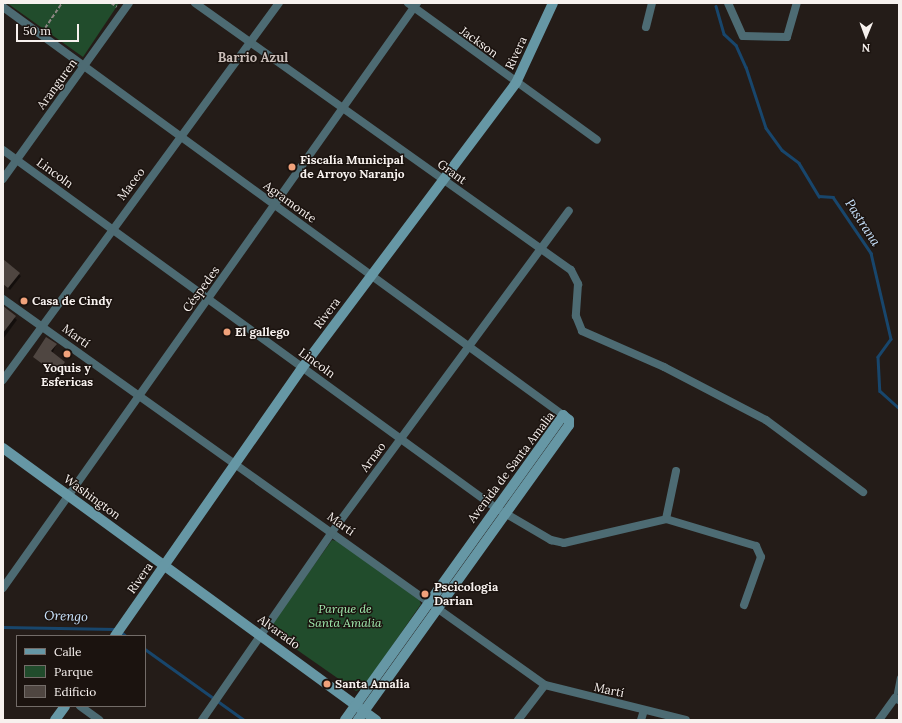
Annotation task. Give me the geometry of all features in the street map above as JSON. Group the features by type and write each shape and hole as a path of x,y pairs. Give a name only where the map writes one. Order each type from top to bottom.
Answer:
{"street":[{"name":"Aranguren","path":"3,179 130,3"},
{"name":"Grant","path":"195,3 576,277 576,316 582,331 664,367 766,420 863,492"},
{"name":"Maceo","path":"3,380 112,229 279,3"},
{"name":"Jackson","path":"408,3 416,6 516,83 597,140"},
{"name":"Rivera","path":"116,635 165,566 234,463 302,368 516,83 553,3"},
{"path":"646,27 652,3"},
{"path":"728,3 743,36 786,37 797,3"},
{"name":"Céspedes","path":"3,588 70,497 416,6"},
{"name":"Agramonte","path":"3,7 563,415"},
{"name":"Lincoln","path":"3,150 302,368 402,438 496,508 551,540 564,543 666,519"},
{"name":"Arnao","path":"202,720 260,634 332,532 569,211"},
{"name":"Martí","path":"3,299 545,685 686,720"},
{"name":"Avenida de Santa Amalia","path":"345,720 360,709 434,606 506,514 569,425 570,420 563,415 496,508 434,606"},
{"name":"Washington","path":"3,448 165,566"},
{"path":"676,471 666,519 756,546 760,557 744,605"},
{"name":"Alvarado","path":"165,566 376,720"},
{"path":"518,720 545,685"},
{"path":"879,720 897,699"},
{"path":"55,720 64,707"},
{"path":"81,707 99,720"},
{"name":"Avenida de Santa Amalia","path":"358,720 360,709"},
{"path":"641,720 644,710"}],"lane":[{"path":"897,699 899,677"}],"path":[{"path":"40,35 62,3"}],"green space":[{"path":"7,3 119,3 83,57"},
{"name":"Parque de Santa Amalia","path":"332,540 341,542 418,597 421,604 363,688 356,691 270,631 271,625"}],"building":[{"path":"3,259 20,273 8,288 3,284"},
{"path":"3,306 16,316 3,333"},
{"path":"46,337 57,344 51,351 65,362 56,374 33,357"}],"waterway":[{"name":"Pastrana","path":"716,6 724,34 736,45 746,67 766,128 782,150 799,163 819,196 833,197 871,253 891,339 878,357 880,391 899,408"},
{"name":"Orengo","path":"3,627 116,629"},
{"name":"Orengo","path":"121,632 125,635"},
{"name":"Orengo","path":"146,650 244,720"}],"place":[{"name":"Fiscalía Municipal de Arroyo Naranjo","path":"292,167"},
{"name":"Casa de Cindy","path":"24,301"},
{"name":"El gallego","path":"227,332"},
{"name":"Yoquis y Esfericas","path":"67,354"},
{"name":"Pscicologia Darian","path":"425,594"},
{"name":"Santa Amalia","path":"327,684"}],"district":[{"name":"Barrio Azul","path":"253,58"}]}
